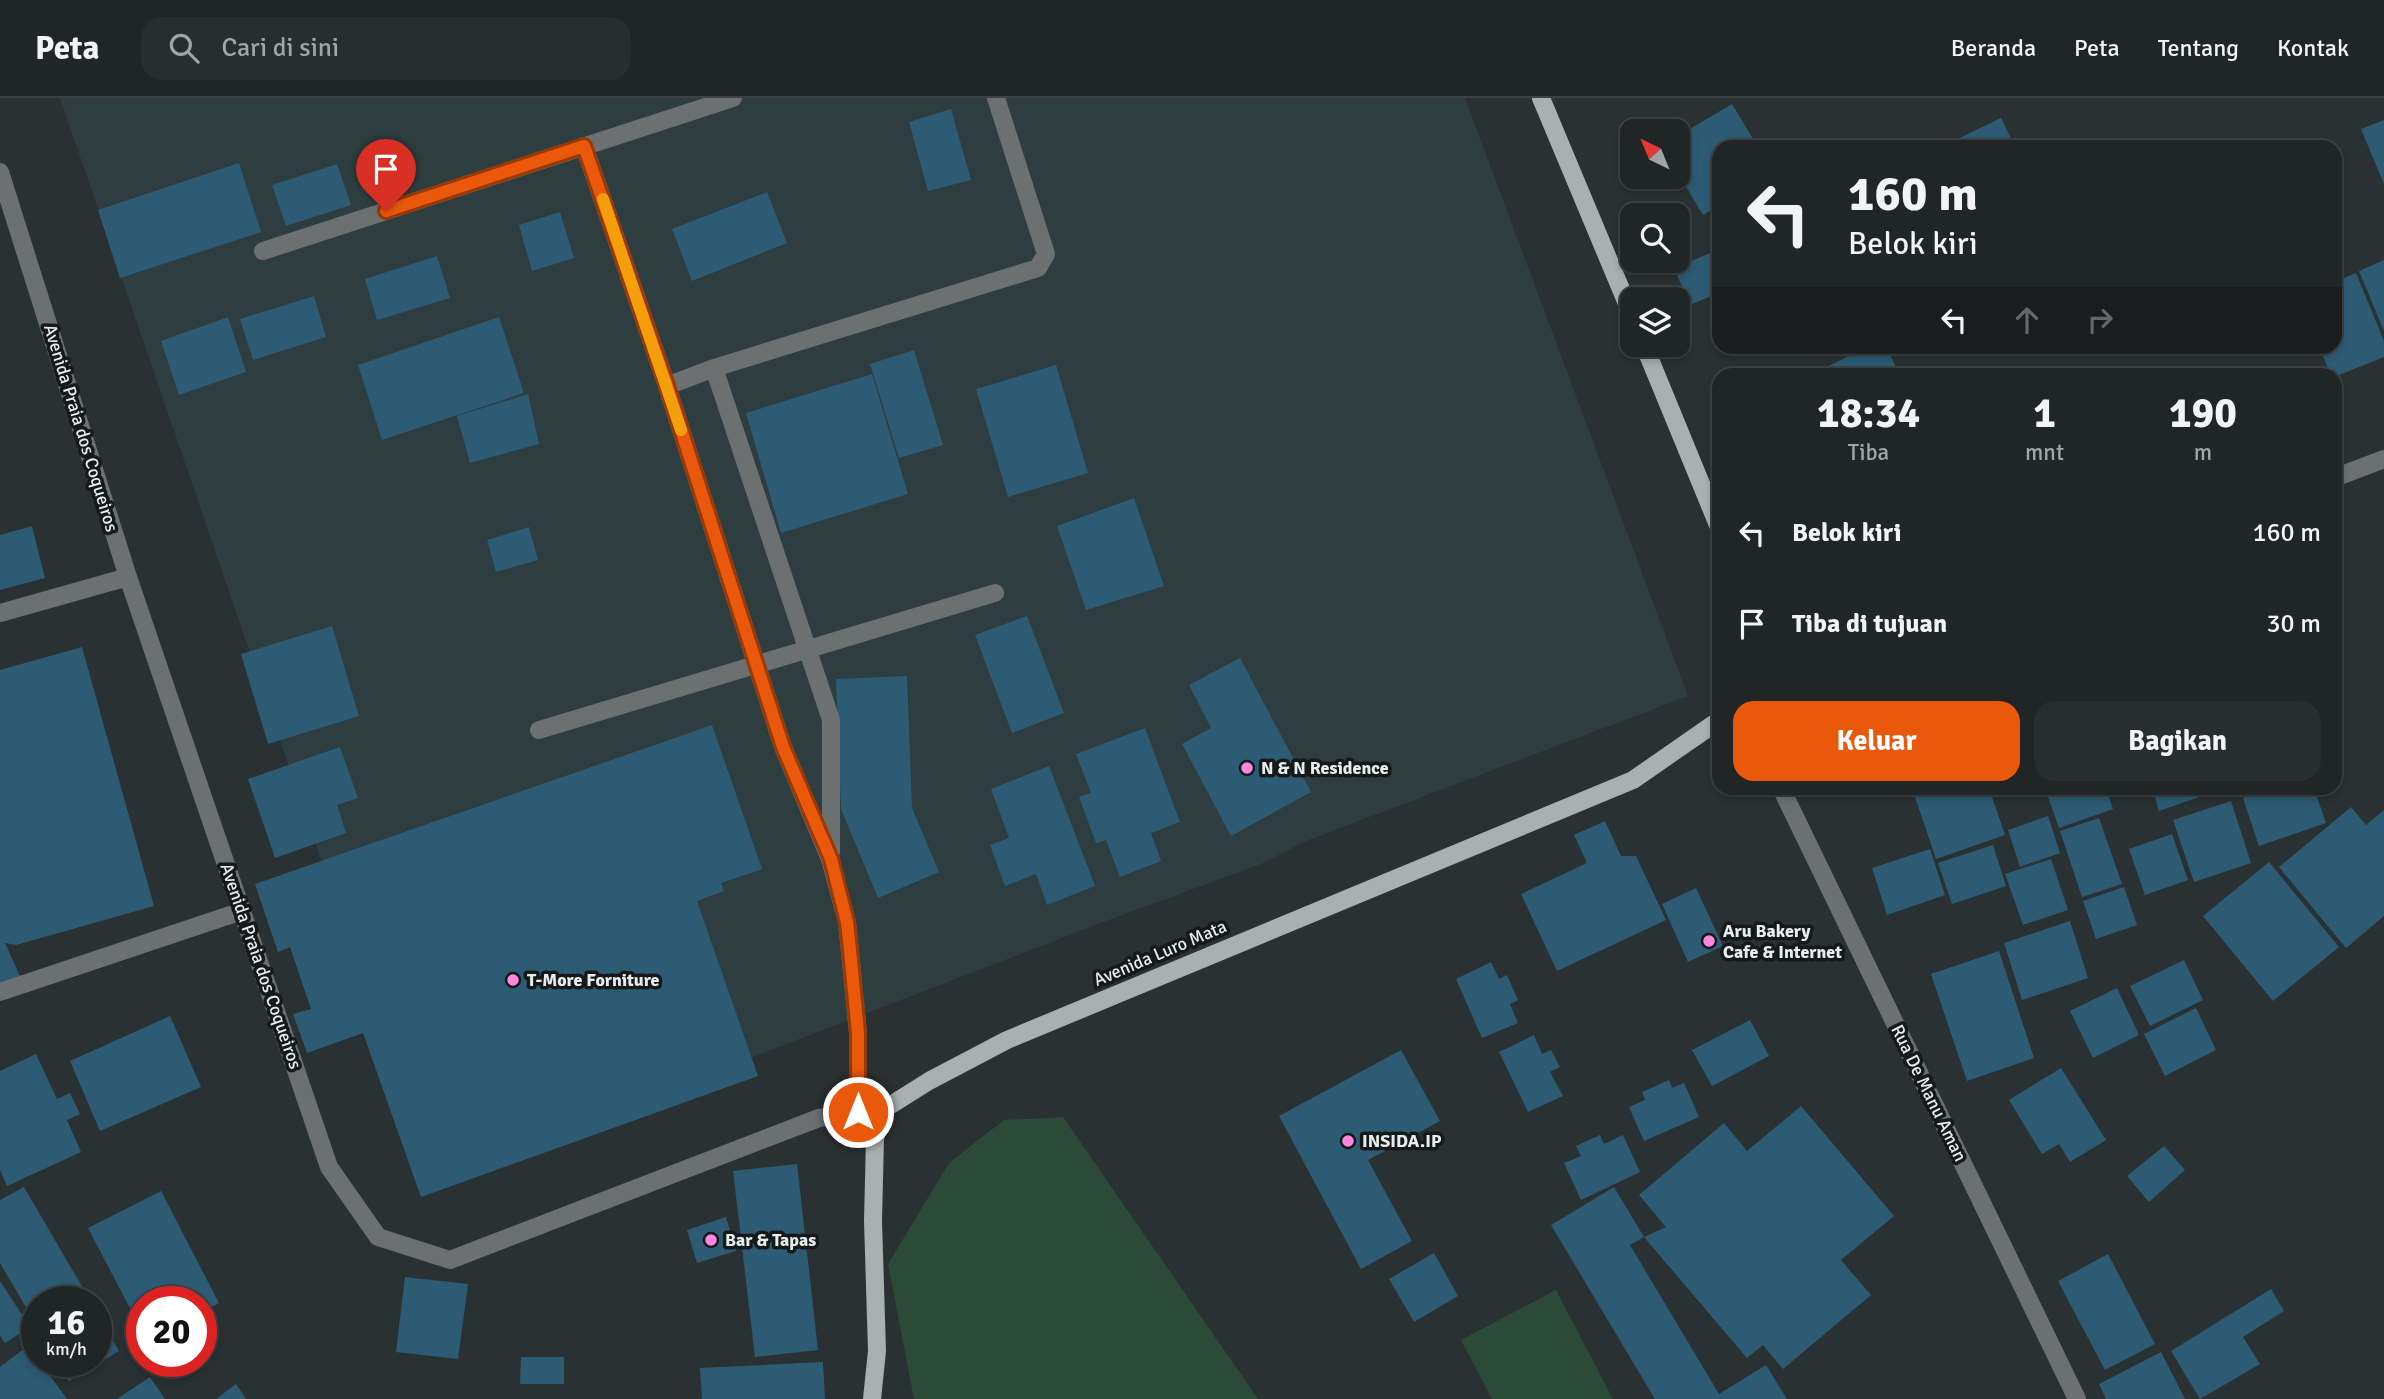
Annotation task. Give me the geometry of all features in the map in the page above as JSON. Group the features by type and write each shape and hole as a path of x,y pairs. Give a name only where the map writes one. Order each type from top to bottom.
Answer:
{"main road":[{"path":"1541,98 1620,287"},
{"path":"1649,357 1712,510"},
{"name":"Avenida Luro Mata","path":"886,1108 929,1081 1007,1040 1633,780 1712,725"},
{"path":"872,1399 877,1351 873,1221 874,1138 886,1108"}],"street":[{"path":"263,251 733,98"},
{"path":"667,386 714,368 1038,268 1046,254 996,98"},
{"path":"584,146 667,386 783,747 831,859 847,922 850,950 858,1033 858,1112"},
{"name":"Avenida Praia dos Coqueiros","path":"0,172 128,578 329,1167 378,1237 450,1260 819,1118 886,1108"},
{"path":"714,368 831,720 831,859"},
{"path":"2342,475 2384,459"},
{"path":"0,613 128,578"},
{"path":"538,730 995,593"},
{"name":"Rua De Manu Aman","path":"1784,795 2077,1399"},
{"path":"0,992 242,911"}],"shaded area":[{"path":"60,98 1465,98 1688,696 1306,841 1261,864 431,1181"}],"green space":[{"path":"1063,1117 1258,1399 914,1399 888,1264 949,1163 1004,1120"},
{"path":"1556,1290 1613,1399 1492,1399 1461,1340"}],"building":[{"path":"1732,104 1754,140 1712,140 1712,210 1703,215 1688,189 1690,189 1690,129"},
{"path":"951,109 971,180 928,191 909,122"},
{"path":"2001,118 2012,140 1955,140"},
{"path":"2384,120 2384,184 2361,129"},
{"path":"239,163 261,232 120,278 98,210"},
{"path":"337,164 351,205 286,226 272,185"},
{"path":"767,192 787,243 692,281 672,229"},
{"path":"560,212 574,258 532,271 519,225"},
{"path":"1712,252 1712,296 1690,305 1690,287 1682,287 1676,273 1690,273 1690,261"},
{"path":"437,256 450,298 377,320 365,279"},
{"path":"2384,260 2384,331 2359,271"},
{"path":"2356,273 2384,341 2384,357 2342,374 2342,368 2328,368 2322,354 2342,354 2342,279"},
{"path":"314,296 326,337 253,360 240,319"},
{"path":"228,317 246,372 179,395 161,341"},
{"path":"499,317 524,393 382,440 358,365"},
{"path":"914,350 943,445 899,458 870,364"},
{"path":"1853,354 1890,354 1896,368 1824,368"},
{"path":"1056,365 1088,473 1008,497 976,389"},
{"path":"872,374 908,494 781,533 746,413"},
{"path":"528,394 539,444 470,463 457,416"},
{"path":"1134,498 1164,586 1086,610 1057,526"},
{"path":"32,526 45,578 0,590 0,535"},
{"path":"529,527 538,560 496,572 487,540"},
{"path":"1027,616 1064,713 1012,733 975,635"},
{"path":"332,626 359,716 268,744 241,654"},
{"path":"82,647 154,906 16,945 5,943 20,976 0,987 0,670"},
{"name":"N & N Residence","path":"1240,658 1311,792 1231,836 1182,744 1211,728 1189,685"},
{"path":"907,676 912,808 939,872 878,898 841,809 836,679"},
{"name":"T-More Forniture","path":"712,725 762,869 721,883 724,891 697,901 758,1076 421,1197 363,1033 307,1053 293,1014 311,1009 290,947 278,952 255,884"},
{"path":"1145,728 1180,822 1151,833 1161,861 1120,877 1106,840 1096,843 1079,797 1091,793 1076,754"},
{"path":"340,747 358,798 337,805 346,833 275,858 248,779"},
{"path":"1049,766 1095,886 1047,905 1036,874 1005,886 990,845 1009,838 991,789"},
{"path":"1914,795 1991,795 2005,835 1936,859"},
{"path":"2047,795 2108,795 2113,809 2059,828"},
{"path":"2154,795 2205,795 2159,811"},
{"path":"2252,795 2316,795 2326,823 2259,846 2243,798"},
{"path":"2231,801 2251,863 2194,882 2173,820"},
{"path":"2351,807 2366,825 2384,810 2384,916 2346,948 2279,867"},
{"path":"2048,816 2060,853 2020,867 2008,830"},
{"path":"2099,818 2122,884 2082,897 2060,831"},
{"path":"1605,821 1621,856 1636,856 1666,920 1557,971 1521,894 1587,863 1574,835"},
{"path":"2172,834 2188,880 2145,895 2129,849"},
{"path":"1993,845 2006,886 1952,904 1938,863"},
{"path":"1930,849 1945,895 1887,915 1872,868"},
{"path":"2051,859 2068,910 2023,925 2005,874"},
{"path":"2269,862 2339,947 2273,1001 2203,916"},
{"path":"2124,887 2137,925 2096,939 2083,901"},
{"path":"1696,888 1723,946 1688,962 1662,904"},
{"path":"2070,921 2088,978 2022,1000 2004,943"},
{"path":"1999,951 2034,1058 1967,1081 1931,974"},
{"path":"2184,960 2203,1000 2150,1026 2130,986"},
{"path":"1491,962 1499,979 1507,975 1518,1000 1510,1004 1518,1023 1482,1038 1456,979"},
{"path":"2117,988 2139,1035 2093,1058 2070,1011"},
{"path":"2196,1008 2216,1050 2165,1076 2144,1034"},
{"path":"170,1016 201,1087 100,1131 70,1061"},
{"path":"1750,1020 1769,1056 1712,1086 1692,1050"},
{"path":"1534,1035 1542,1054 1551,1050 1560,1067 1550,1072 1563,1096 1528,1112 1499,1052"},
{"name":"INSIDA.IP","path":"1401,1050 1440,1121 1368,1160 1412,1241 1361,1269 1279,1116"},
{"path":"36,1054 57,1099 70,1093 80,1114 67,1120 81,1152 7,1186 0,1170 0,1071"},
{"path":"2061,1068 2106,1140 2070,1162 2059,1144 2042,1154 2009,1100"},
{"path":"1669,1080 1672,1088 1684,1083 1699,1117 1644,1141 1629,1107 1645,1100 1642,1092"},
{"path":"1801,1106 1894,1216 1841,1260 1871,1295 1783,1369 1763,1345 1747,1358 1644,1237 1666,1227 1639,1195 1724,1123 1747,1151"},
{"path":"1600,1135 1604,1144 1623,1135 1640,1172 1581,1200 1564,1163 1581,1156 1576,1146"},
{"path":"2164,1146 2185,1170 2149,1202 2127,1176"},
{"path":"797,1164 818,1350 755,1357 733,1171"},
{"path":"24,1187 82,1286 21,1286 21,1299 0,1263 0,1200"},
{"path":"1614,1187 1644,1237 1630,1245 1719,1394 1766,1365 1787,1399 1655,1399 1551,1225"},
{"path":"161,1191 210,1286 126,1286 126,1300 88,1228"},
{"name":"Bar & Tapas","path":"726,1217 736,1251 697,1263 687,1230"},
{"path":"1434,1253 1458,1296 1414,1322 1389,1279"},
{"path":"2108,1254 2155,1344 2105,1370 2058,1281"},
{"path":"405,1277 468,1284 458,1359 396,1352"},
{"path":"0,1281 21,1313 21,1333 5,1343 0,1336"},
{"path":"2271,1289 2284,1311 2243,1337 2260,1364 2200,1399 2171,1351"},
{"path":"112,1339 119,1351 112,1355"},
{"path":"21,1351 21,1377 51,1377 67,1399 0,1399 0,1367"},
{"path":"2161,1352 2185,1399 2106,1399 2099,1384"},
{"path":"521,1357 564,1357 564,1384 520,1384"},
{"path":"823,1362 825,1399 702,1399 700,1368"},
{"path":"150,1377 165,1399 117,1399"},
{"path":"236,1384 246,1399 216,1399"}],"slow traffic":[{"path":"603,199 681,430"}],"place":[{"name":"N & N Residence","path":"1247,768"},
{"name":"Aru Bakery Cafe & Internet","path":"1709,941"},
{"name":"T-More Forniture","path":"513,980"},
{"name":"INSIDA.IP","path":"1348,1141"},
{"name":"Bar & Tapas","path":"711,1240"}],"route":[{"path":"386,211 584,146 667,386 783,747 831,859 847,922 850,950 858,1033 858,1112"}]}
